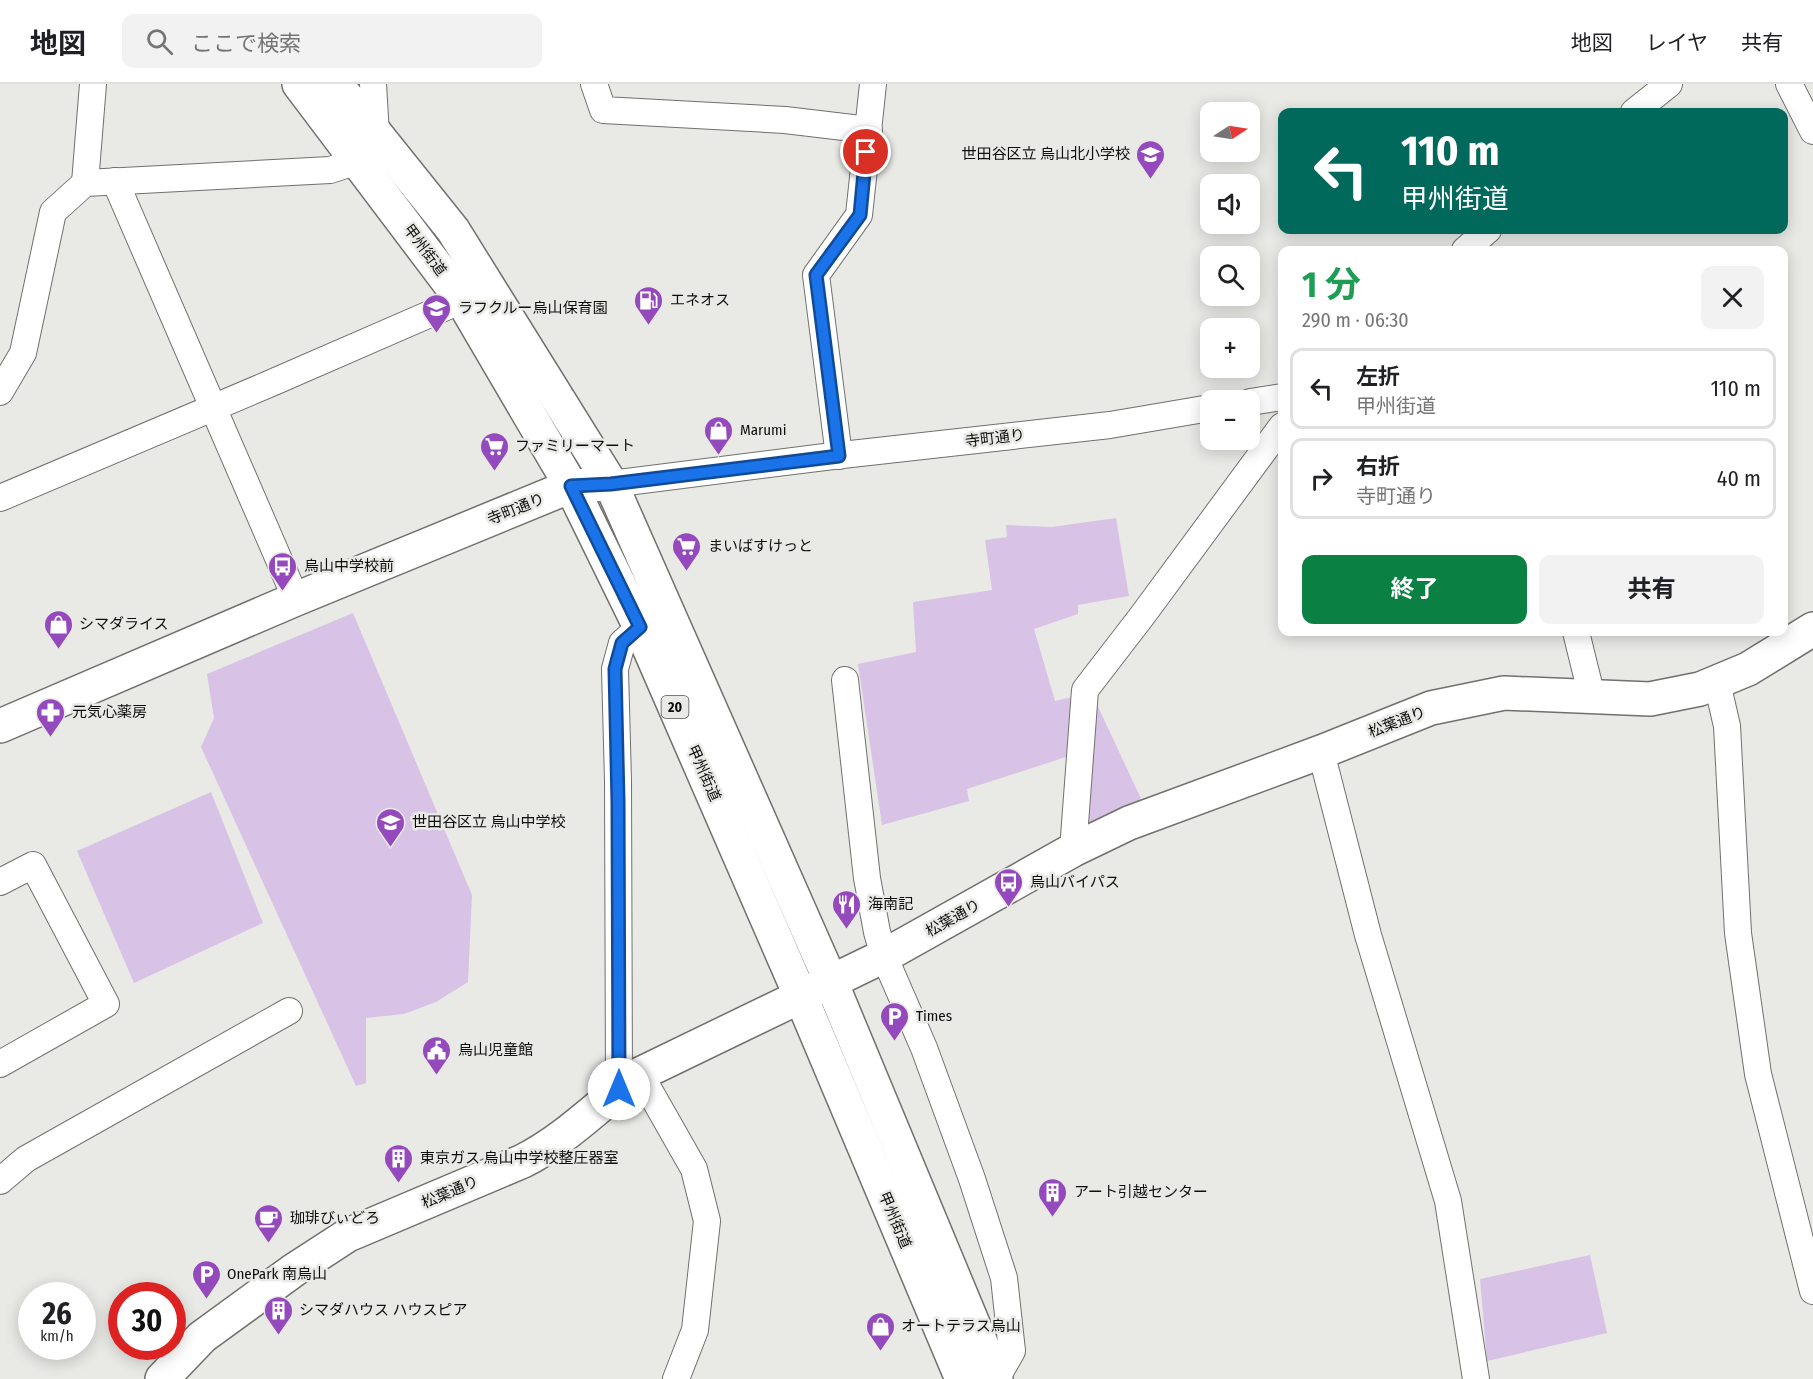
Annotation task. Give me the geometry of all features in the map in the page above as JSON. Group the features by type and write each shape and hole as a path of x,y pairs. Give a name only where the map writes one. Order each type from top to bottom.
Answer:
{"main road":[{"name":"甲州街道","path":"299,84 462,300 571,486 640,627 801,997 962,1379"},
{"name":"甲州街道","path":"336,84 453,230 611,484 831,982 996,1379"},
{"name":"寺町通り","path":"0,726 296,599 571,486 611,484"},
{"name":"松葉通り","path":"162,1379 202,1337 294,1270 348,1235 523,1161 546,1149 567,1135 630,1082 885,956 1073,850 1129,823 1321,752 1431,708 1504,693 1650,699 1700,689 1764,660 1813,629"}],"street":[{"path":"85,183 93,84"},
{"path":"373,84 376,135"},
{"path":"594,84 603,110 785,120 868,130"},
{"path":"839,456 816,275 860,215 873,84"},
{"path":"1790,84 1813,131"},
{"path":"1638,108 1660,88"},
{"path":"0,392 23,353 53,212 85,183 330,170 358,162"},
{"path":"115,181 296,599"},
{"path":"1470,246 1483,234"},
{"path":"0,498 462,300"},
{"path":"1260,400 1278,398"},
{"name":"寺町通り","path":"611,484 1110,424 1200,410"},
{"path":"1073,850 1085,690 1278,431"},
{"path":"640,627 622,643 615,669 618,816 630,1082 694,1169 707,1221 695,1330 676,1379"},
{"path":"1577,636 1592,697"},
{"path":"845,680 867,878 877,932 928,1059 972,1179 1004,1278 1012,1351 996,1379"},
{"path":"1717,683 1727,726 1738,933 1758,1074 1813,1291"},
{"path":"1321,752 1368,935 1448,1201 1476,1379"},
{"path":"0,882 33,865 106,1004 0,1064"},
{"path":"0,1181 26,1159 290,1011"}],"shaded area":[{"path":"1116,518 1129,596 1078,605 1078,614 1034,629 1055,701 1072,697 1066,757 967,789 969,801 882,825 858,664 916,652 913,602 992,590 985,540 1007,537 1006,525 1052,527"},
{"path":"353,613 472,895 468,982 436,1002 404,1014 366,1018 366,1083 356,1086 201,747 214,718 207,674"},
{"path":"1093,696 1143,803 1120,809 1086,831"},
{"path":"211,792 263,923 134,983 77,851"},
{"path":"1590,1255 1607,1333 1487,1361 1480,1279"}],"place":[{"name":"世田谷区立 烏山北小学校","path":"1151,180"},
{"name":"エネオス","path":"649,326"},
{"name":"ラフクルー烏山保育園","path":"437,334"},
{"name":"Marumi","path":"719,456"},
{"name":"ファミリーマート","path":"494,472"},
{"name":"まいばすけっと","path":"687,572"},
{"name":"烏山中学校前","path":"283,592"},
{"name":"シマダライス","path":"58,650"},
{"name":"元気心薬房","path":"51,738"},
{"name":"世田谷区立 烏山中学校","path":"391,848"},
{"name":"烏山バイパス","path":"1009,908"},
{"name":"海南記","path":"847,930"},
{"name":"Times","path":"895,1042"},
{"name":"烏山児童館","path":"437,1076"},
{"name":"東京ガス 烏山中学校整圧器室","path":"399,1184"},
{"name":"アート引越センター","path":"1053,1218"},
{"name":"珈琲びぃどろ","path":"269,1244"},
{"name":"OnePark 南烏山","path":"206,1300"},
{"name":"シマダハウス ハウスピア","path":"278,1336"},
{"name":"オートテラス烏山","path":"880,1352"}],"route":[{"path":"619,1089 615,669 622,643 640,627 571,486 611,484 839,456 816,275 860,215 866,152"}]}
